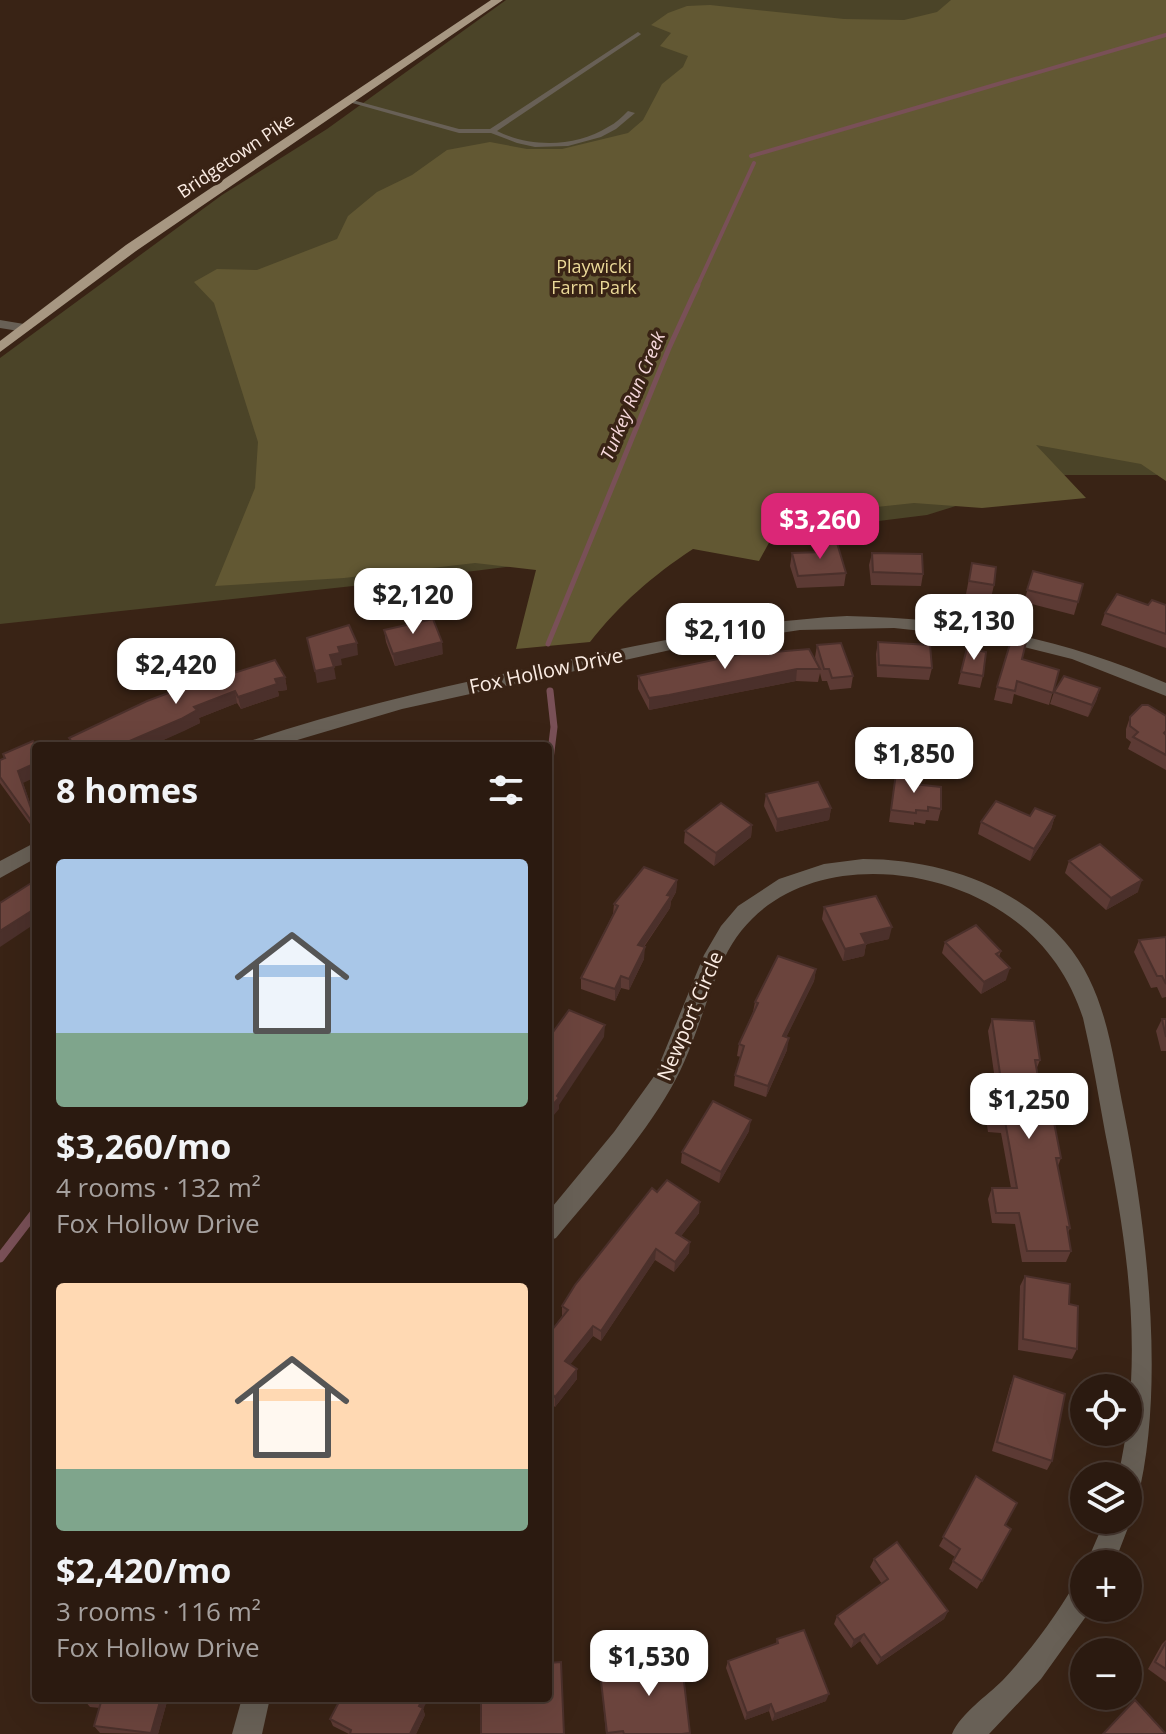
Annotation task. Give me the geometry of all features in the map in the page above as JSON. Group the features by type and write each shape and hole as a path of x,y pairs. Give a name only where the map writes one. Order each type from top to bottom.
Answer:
{"main road":[{"name":"Bridgetown Pike","path":"0,348 131,248 498,0"}],"street":[{"path":"0,324 25,328"},
{"name":"Fox Hollow Drive","path":"270,742 394,704 625,654 800,624 889,621 983,631 1096,660 1166,690"},
{"path":"0,870 32,851"},
{"name":"Newport Circle","path":"552,1225 633,1127 665,1079 687,1030 704,978 726,932 766,895 801,877 850,867 910,869 968,884 1021,913 1043,932 1072,967 1094,1017 1141,1252 1148,1313 1148,1370 1142,1432 1135,1462"},
{"path":"967,1734 987,1718 1029,1670 1070,1614"},
{"path":"247,1734 255,1702"}],"lane":[{"path":"492,131 638,34"},
{"path":"349,101 459,131 492,131 520,142 575,142 610,130 631,113"}],"green space":[{"name":"Playwicki Farm Park","path":"506,0 1166,0 1166,475 1055,475 927,515 353,586 0,624 0,358 222,195 327,129"},
{"name":"Playwicki Farm Park","path":"951,0 1166,0 1166,481 1141,464 1036,445 1086,498 982,508 914,503 783,517 759,561 693,549 637,591 590,642 516,649 536,570 475,563 344,578 215,586 255,488 258,442 214,303 194,282 217,269 257,270 337,239 348,216 377,192 412,175 447,150 490,142 527,149 562,149 628,133 643,120 662,84 683,67 688,56 660,46 671,33 651,25 668,13 687,6 710,5 844,19 904,20 937,12"}],"building":[{"path":"837,543 846,573 798,576 792,553 821,552 819,544"},
{"path":"872,553 922,554 923,574 873,572"},
{"path":"972,563 996,567 994,585 969,581"},
{"path":"1033,571 1083,584 1078,602 1027,590"},
{"path":"1117,594 1148,605 1152,600 1166,605 1166,634 1105,613"},
{"path":"433,619 442,642 393,654 384,630"},
{"path":"349,625 357,643 338,647 340,653 330,655 334,667 315,671 307,638"},
{"path":"1013,634 1027,638 1022,659 1059,670 1053,693 1017,681 1015,691 997,687"},
{"path":"878,642 930,645 932,668 879,665"},
{"path":"841,643 853,676 832,678 829,669 824,669 817,645"},
{"path":"967,648 986,652 983,676 961,672"},
{"path":"809,649 820,669 797,669 669,695 649,698 638,676 760,650 762,653"},
{"path":"275,660 285,677 275,679 277,684 238,697 235,691 194,707 197,710 181,719 127,742 72,742 69,738 147,701"},
{"path":"1064,676 1100,688 1092,705 1054,692"},
{"path":"1142,705 1148,705 1166,716 1166,755 1133,737 1138,732 1130,726 1130,717"},
{"path":"34,742 32,765 18,771 32,811 30,819 0,777 0,760 5,758 3,754"},
{"path":"896,773 915,775 914,784 941,787 941,809 928,807 928,811 916,810 916,813 891,810"},
{"path":"818,782 831,808 777,819 766,794"},
{"path":"996,801 1030,816 1035,808 1055,816 1034,849 981,822"},
{"path":"721,803 752,825 716,853 685,831"},
{"path":"1100,844 1142,880 1111,898 1069,861"},
{"path":"644,867 677,880 667,895 671,896 638,945 645,947 629,979 621,976 615,989 581,978 618,906 614,904"},
{"path":"32,883 32,911 0,931 0,903"},
{"path":"876,896 892,927 861,934 866,944 845,949 824,907"},
{"path":"976,925 1001,951 996,954 1010,968 984,982 945,942"},
{"path":"1166,937 1166,984 1162,976 1157,976 1139,940"},
{"path":"778,956 816,969 783,1036 789,1038 768,1086 735,1075 744,1046 739,1044"},
{"path":"569,1010 605,1025 552,1106 552,1033"},
{"path":"992,1019 1034,1021 1040,1060 1035,1060 1042,1101 1050,1102 1061,1158 1056,1158 1070,1228 1067,1227 1071,1251 1027,1251 1019,1213 996,1213 992,1188 1017,1188 1005,1121 992,1121 989,1101 1004,1101"},
{"path":"713,1101 751,1120 721,1172 682,1152"},
{"path":"667,1180 700,1202 676,1233 690,1242 675,1262 656,1249 601,1331 593,1326 565,1361 577,1369 555,1397 552,1394 552,1330 568,1310 562,1306 652,1188 657,1192"},
{"path":"1025,1276 1070,1284 1069,1304 1078,1306 1077,1349 1023,1339"},
{"path":"1014,1376 1065,1394 1052,1461 997,1442"},
{"path":"976,1476 1017,1503 1005,1525 1011,1529 982,1581 953,1561 960,1549 943,1537"},
{"path":"897,1542 948,1611 881,1658 864,1634 854,1640 837,1616 888,1579 874,1559"},
{"path":"804,1630 829,1694 775,1714 771,1704 747,1713 728,1661"},
{"path":"1166,1642 1166,1669 1155,1662"},
{"path":"680,1648 690,1733 607,1733 601,1681 648,1676 645,1652"},
{"path":"561,1662 564,1734 481,1734 481,1702 552,1702 552,1663"},
{"path":"101,1702 160,1702 151,1733 94,1726"},
{"path":"339,1702 421,1702 419,1706 423,1708 410,1734 350,1734 351,1730 330,1719"},
{"path":"1142,1708 1166,1734 1103,1734 1126,1710"}],"waterway":[{"name":"Turkey Run Creek","path":"751,156 1166,35"},
{"name":"Turkey Run Creek","path":"697,287 754,163"},
{"name":"Turkey Run Creek","path":"548,644 669,348 698,285"},
{"name":"Turkey Run Creek","path":"550,691 554,727 552,743"},
{"name":"Turkey Run Creek","path":"0,1258 32,1216"}]}
